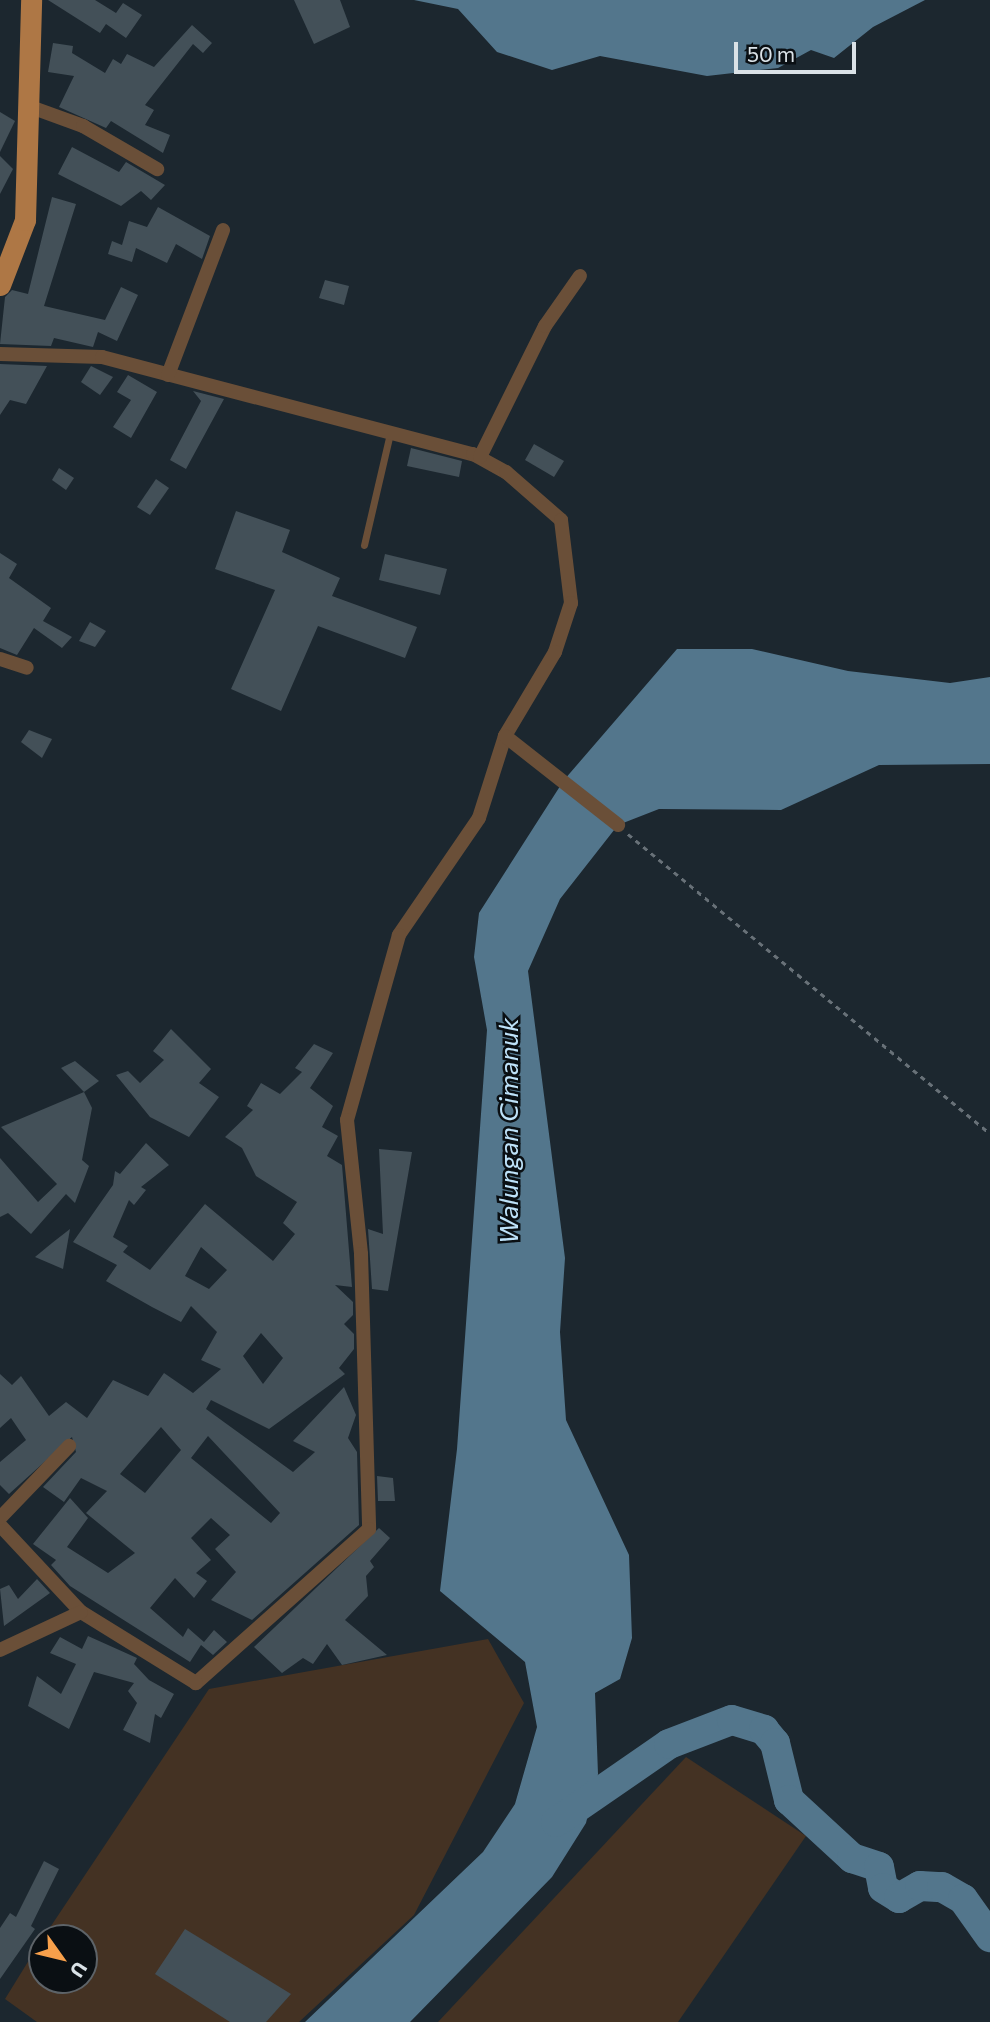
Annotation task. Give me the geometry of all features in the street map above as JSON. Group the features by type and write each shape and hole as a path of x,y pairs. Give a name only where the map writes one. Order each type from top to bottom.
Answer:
{"main road":[{"path":"0,285 25,220 31,0"}],"street":[{"path":"28,106 83,127 157,169"},
{"path":"168,375 223,230"},
{"path":"480,457 545,326 580,276"},
{"path":"0,354 102,357 480,457 561,520 569,562 571,603 562,634 505,736 479,818 399,935 347,1120 362,1273 369,1529 201,1682 181,1678 81,1612 0,1525"},
{"path":"0,659 27,668"},
{"path":"505,736 618,825"},
{"path":"0,1518 69,1446"},
{"path":"0,1650 81,1612"}],"lane":[{"path":"364,545 390,432"}],"path":[{"path":"618,825 990,1133"}],"shaded area":[{"path":"488,1639 524,1703 414,1915 299,2022 37,2022 5,1999 28,1962 28,1994 98,1994 98,1924 52,1924 209,1689"},
{"path":"686,1757 806,1836 678,2022 438,2022"}],"water":[{"path":"414,0 925,0 873,27 834,58 811,50 778,68 707,76 600,56 552,70 497,52 458,9"},
{"name":"Walungan Cimanuk","path":"677,649 752,649 848,671 950,683 990,677 990,764 879,765 781,810 659,809 618,825 560,899 528,971 565,1258 560,1332 566,1420 629,1555 632,1638 620,1679 595,1693 598,1774 586,1823 552,1877 410,2022 305,2022 483,1852 515,1804 537,1727 525,1662 440,1591 457,1449 487,1030 474,957 479,913 564,780"}],"building":[{"path":"48,0 95,0 116,13 123,3 142,15 126,38 106,24 100,33"},
{"path":"294,0 340,0 350,27 314,44"},
{"path":"192,25 212,43 203,53 193,44 145,105 154,110 145,125 170,135 163,153 111,121 106,128 59,107 74,76 48,72 53,43 73,46 72,53 105,73 113,59 121,64 127,54 154,67"},
{"path":"0,112 15,121 0,152"},
{"path":"72,147 119,172 126,162 165,185 151,200 141,191 121,206 58,174"},
{"path":"0,156 13,169 0,194"},
{"path":"52,197 76,204 44,306 105,320 121,287 138,295 117,341 98,332 93,347 54,338 51,346 0,344 5,297 12,290 28,294"},
{"path":"158,207 210,236 202,259 176,244 167,263 136,248 132,262 108,254 112,241 122,245 129,221 147,227"},
{"path":"325,280 349,286 344,305 319,298"},
{"path":"0,364 47,366 26,404 10,400 0,415"},
{"path":"91,366 113,377 100,395 81,382"},
{"path":"128,375 157,392 131,438 113,427 131,400 117,392"},
{"path":"193,391 224,399 186,469 170,460 201,401"},
{"path":"534,444 564,461 554,477 525,460"},
{"path":"411,448 462,461 459,477 407,466"},
{"path":"59,468 74,478 66,490 52,480"},
{"path":"156,479 169,488 150,515 137,507"},
{"path":"236,511 290,530 282,552 340,578 332,596 417,627 405,658 318,626 281,711 231,689 275,590 215,569"},
{"path":"0,553 17,564 9,578 51,608 43,621 72,637 62,648 34,628 17,655 0,648"},
{"path":"385,554 447,569 440,595 379,580"},
{"path":"90,622 106,631 95,647 79,641"},
{"path":"29,730 52,739 42,758 21,742"},
{"path":"171,1029 211,1069 199,1083 219,1097 189,1137 150,1117 116,1075 128,1071 140,1083 164,1060 153,1051"},
{"path":"314,1044 333,1053 310,1088 333,1106 322,1127 338,1136 327,1156 342,1165 352,1287 335,1285 353,1302 353,1315 344,1324 354,1334 354,1349 339,1368 345,1374 269,1429 211,1400 206,1409 293,1472 315,1452 293,1441 344,1387 356,1415 348,1438 357,1452 359,1525 252,1620 211,1600 236,1572 215,1549 230,1535 211,1518 191,1538 211,1560 196,1573 207,1581 194,1598 175,1578 150,1608 183,1637 188,1628 204,1642 214,1630 227,1642 213,1655 201,1645 190,1662 70,1586 51,1565 56,1560 33,1544 70,1498 88,1518 67,1547 108,1573 135,1553 86,1513 107,1491 81,1478 64,1502 43,1487 76,1452 72,1437 9,1494 0,1485 0,1462 26,1440 11,1418 0,1428 0,1374 12,1385 21,1376 49,1416 66,1402 87,1418 113,1380 148,1396 164,1373 193,1393 221,1369 201,1360 217,1332 191,1306 181,1322 152,1307 106,1281 117,1265 73,1242 113,1185 115,1171 120,1174 146,1143 169,1165 141,1187 146,1190 134,1205 129,1200 113,1237 128,1246 123,1252 150,1270 205,1204 273,1261 295,1234 283,1223 297,1202 256,1176 242,1148 225,1137 253,1110 247,1106 261,1083 280,1094 302,1072 295,1068","holes":["201,1247 227,1270 209,1289 185,1276","261,1333 283,1358 263,1384 243,1356","161,1427 181,1450 145,1493 120,1474","208,1436 280,1513 271,1523 191,1458"]},
{"path":"75,1061 99,1081 84,1092 61,1068"},
{"path":"84,1092 92,1108 82,1160 89,1166 75,1203 66,1194 31,1234 8,1213 0,1217 0,1158 38,1202 57,1184 1,1127"},
{"path":"379,1149 412,1152 388,1291 372,1289 368,1229 383,1234"},
{"path":"70,1229 63,1269 35,1257 52,1243"},
{"path":"377,1476 393,1478 395,1501 378,1501"},
{"path":"379,1528 390,1538 370,1561 374,1567 366,1576 368,1596 345,1620 387,1655 342,1665 327,1644 313,1664 303,1658 282,1673 254,1647"},
{"path":"37,1579 50,1593 4,1626 0,1589 9,1585 18,1599"},
{"path":"88,1636 137,1658 134,1664 149,1680 174,1694 161,1718 155,1714 150,1743 123,1730 137,1703 128,1691 134,1683 94,1672 69,1729 28,1706 37,1676 61,1694 76,1664 50,1653 60,1637 82,1649"},
{"path":"44,1861 59,1869 32,1924 28,1924 28,1939 0,1979 0,1928 10,1913 16,1917"},
{"path":"185,1929 291,1994 266,2022 230,2022 155,1974"}],"waterway":[{"path":"556,1822 669,1744 732,1720 764,1730 775,1743 789,1800 852,1858 879,1867 883,1888 899,1898 920,1886 942,1887 963,1899 990,1937"}]}
